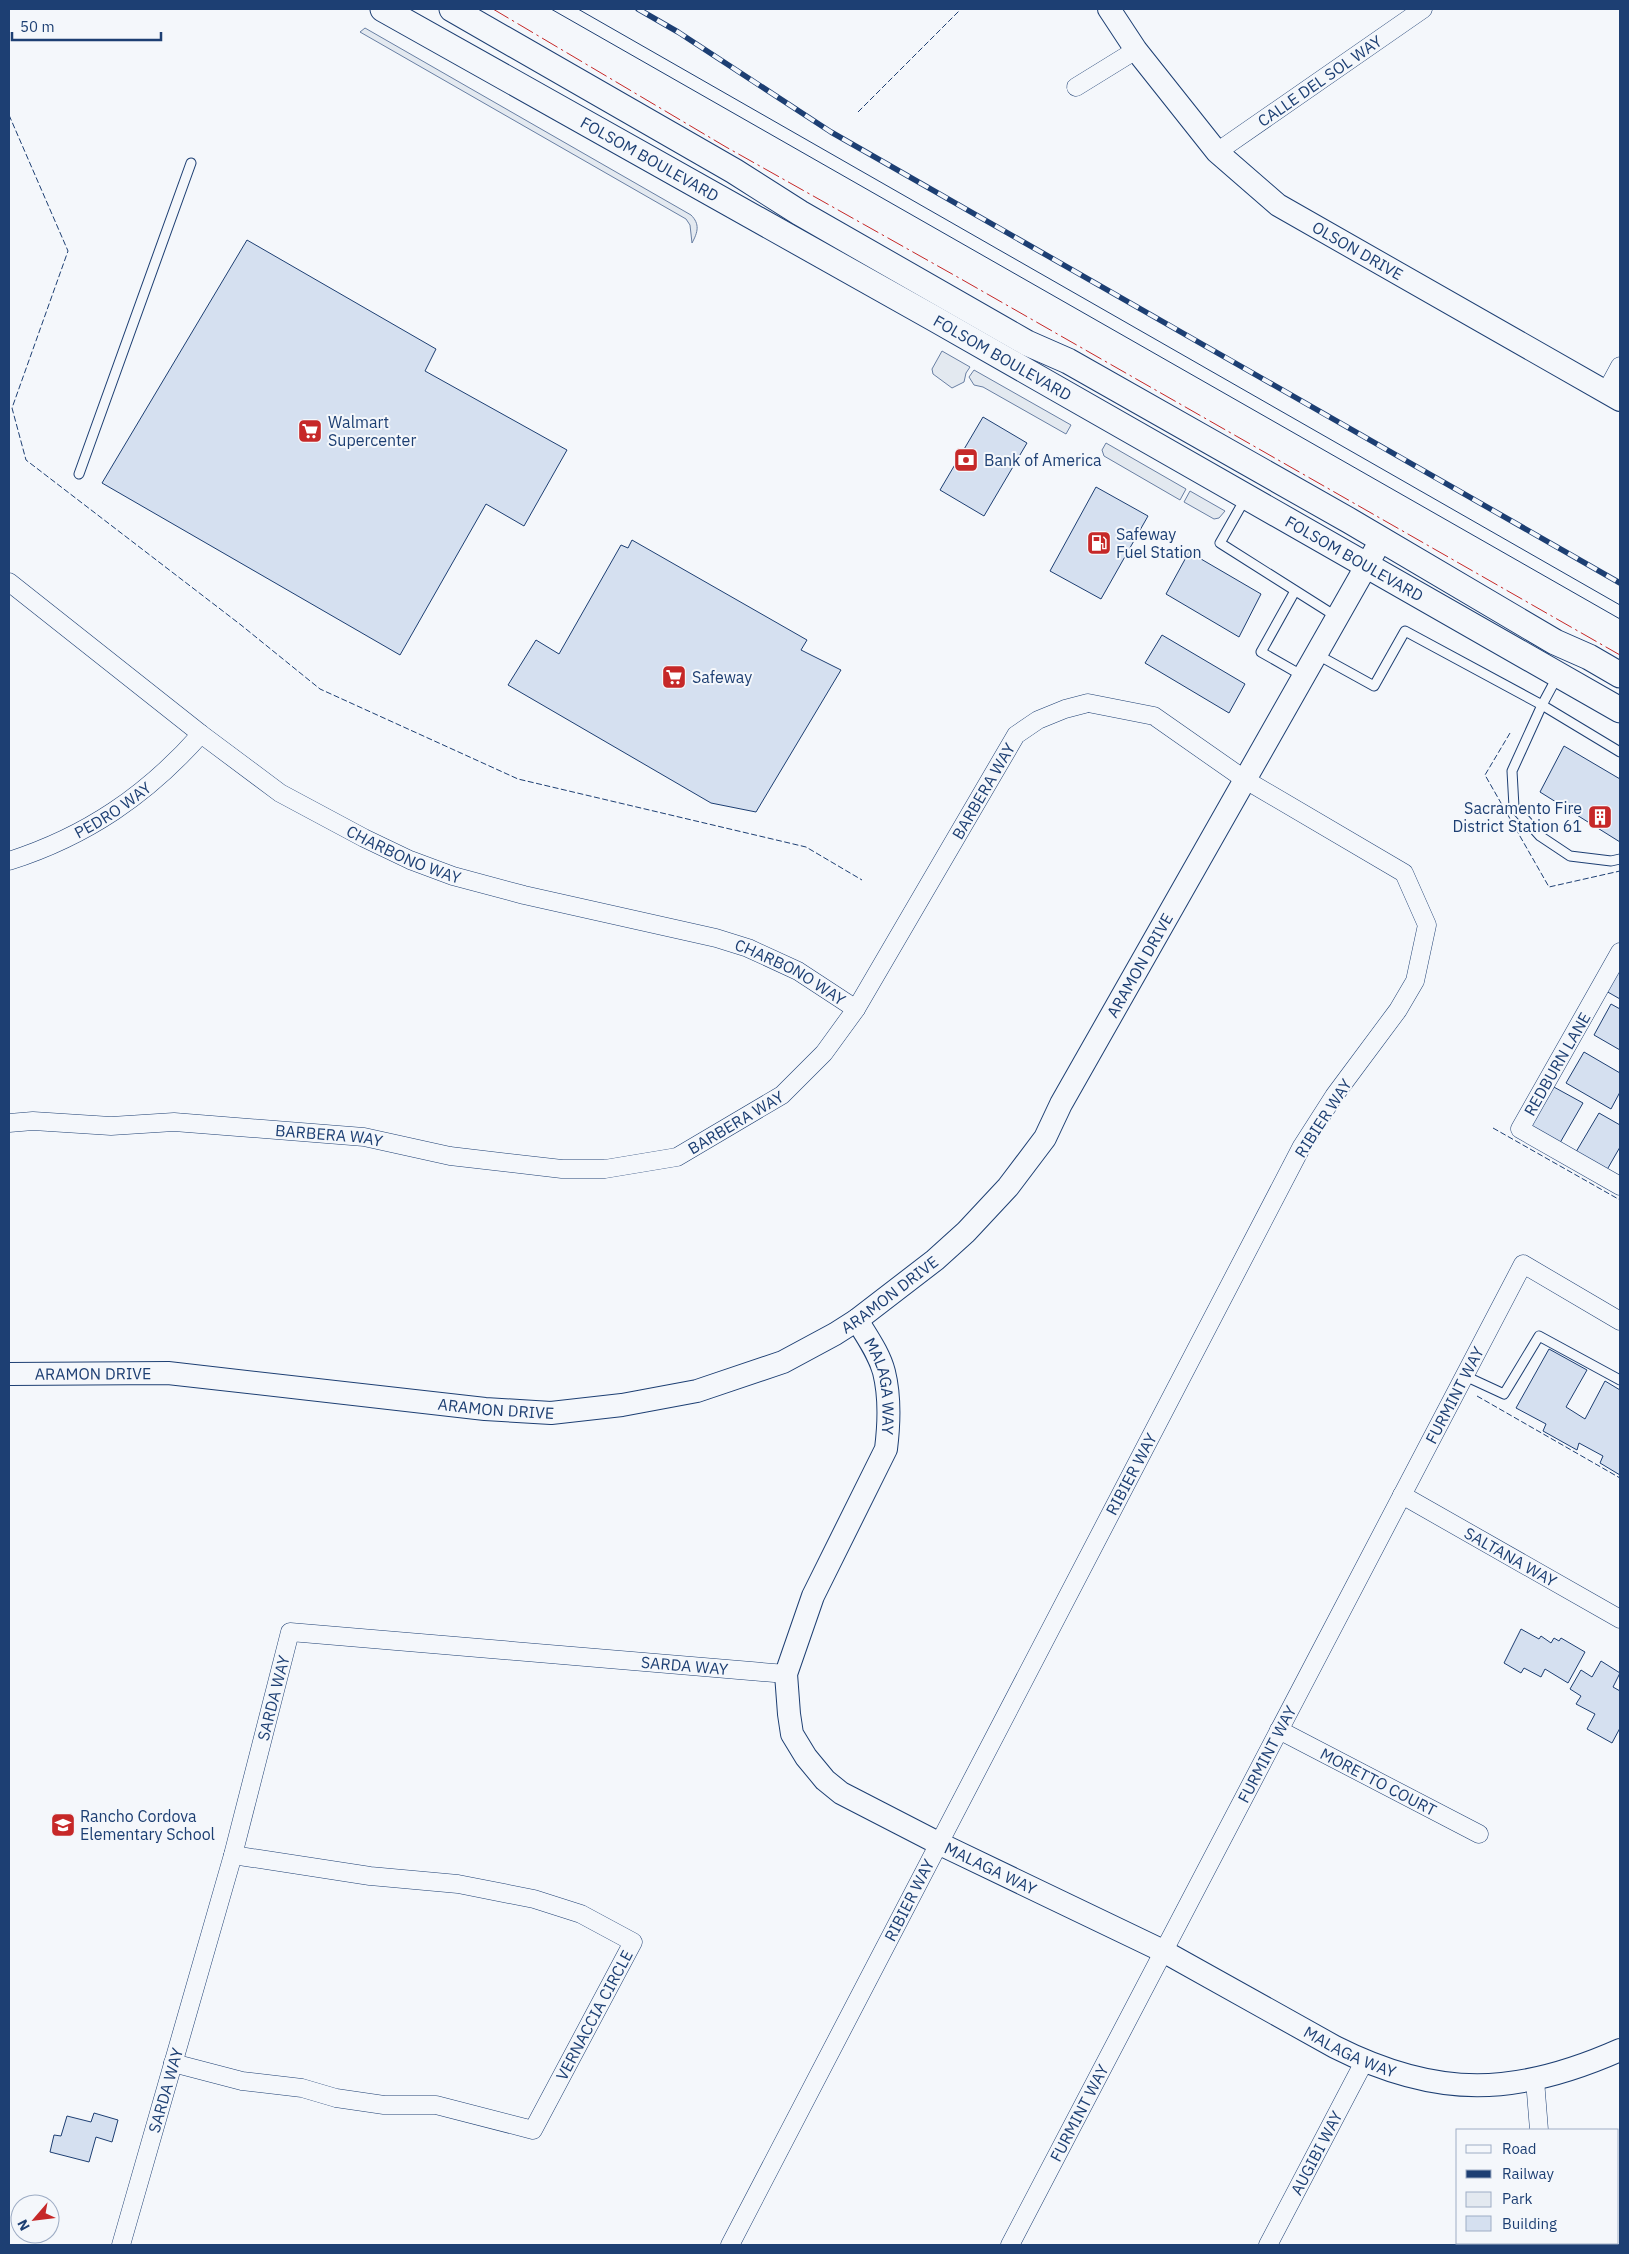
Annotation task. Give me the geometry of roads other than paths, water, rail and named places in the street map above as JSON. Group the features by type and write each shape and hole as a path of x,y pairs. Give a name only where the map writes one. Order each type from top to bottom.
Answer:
{"main road":[{"name":"FOLSOM BOULEVARD","path":"384,9 1247,496 1620,710"},
{"name":"FOLSOM BOULEVARD","path":"452,9 734,171 817,223 1027,343 1068,361 1555,642 1590,658 1620,675"}],"street":[{"name":"OLSON DRIVE","path":"1109,9 1136,50 1217,152 1278,205 1613,396"},
{"name":"CALLE DEL SOL WAY","path":"1217,152 1423,9"},
{"path":"1076,87 1136,50"},
{"path":"1613,396 1620,366"},
{"name":"ARAMON DRIVE","path":"9,1374 168,1372 475,1408 551,1413 622,1406 697,1391 783,1362 857,1320 935,1260 966,1232 1008,1188 1045,1138 1062,1104 1244,779 1381,540"},
{"name":"CHARBONO WAY","path":"9,582 201,734 280,792 364,838 410,860 453,876 524,895 716,938 748,948 798,971 856,1009"},
{"name":"BARBERA WAY","path":"9,1124 33,1122 111,1126 184,1123 364,1137 450,1156 562,1169 605,1169 677,1157 782,1095 824,1053 856,1009 1016,735 1038,720 1065,708 1088,703 1154,716 1244,779"},
{"name":"PEDRO WAY","path":"9,861 63,841 115,812 152,784 201,734"},
{"name":"RIBIER WAY","path":"730,2245 1302,1146 1334,1096 1398,1010 1415,981 1427,925 1404,873 1244,779"},
{"name":"REDBURN LANE","path":"1620,952 1520,1129 1620,1186"},
{"name":"FURMINT WAY","path":"1010,2245 1523,1264 1620,1320"},
{"name":"MALAGA WAY","path":"857,1320 875,1350 884,1372 888,1428 886,1449 813,1596 786,1674 788,1714 792,1734 806,1757 825,1780 841,1793 938,1844 1163,1951 1364,2062 1398,2074 1445,2084 1475,2086 1535,2080 1582,2067 1620,2050"},
{"name":"SALTANA WAY","path":"1402,1495 1620,1619"},
{"name":"SARDA WAY","path":"121,2245 233,1855 290,1632 786,1674"},
{"name":"MORETTO COURT","path":"1279,1730 1479,1834"},
{"name":"VERNACCIA CIRCLE","path":"173,2063 242,2082 302,2088 336,2098 384,2105 436,2106 533,2130 633,1942 581,1914 534,1899 458,1884 370,1876 233,1855"},
{"name":"AUGIBI WAY","path":"1268,2245 1364,2062"},
{"path":"1535,2080 1539,2129"}],"lane":[{"path":"79,474 191,163"},
{"path":"1247,496 1220,543 1337,617"},
{"path":"1295,591 1261,652 1303,676"},
{"path":"1316,654 1374,686 1405,631 1542,705 1620,752"},
{"path":"1559,674 1542,705 1512,771 1514,807 1540,836 1570,856 1611,861 1620,859"},
{"path":"1465,1376 1504,1394 1539,1336 1620,1380"}],"tram line":[{"path":"551,9 1620,619"},
{"path":"578,9 1620,605"}],"railway":[{"path":"638,9 678,32 831,132 1620,583"}],"place":[{"name":"Walmart Supercenter","path":"310,431"},
{"name":"Bank of America","path":"966,460"},
{"name":"Safeway Fuel Station","path":"1099,543"},
{"name":"Safeway","path":"674,677"},
{"name":"Sacramento Fire District Station 61","path":"1600,817"},
{"name":"Rancho Cordova Elementary School","path":"63,1825"}]}
